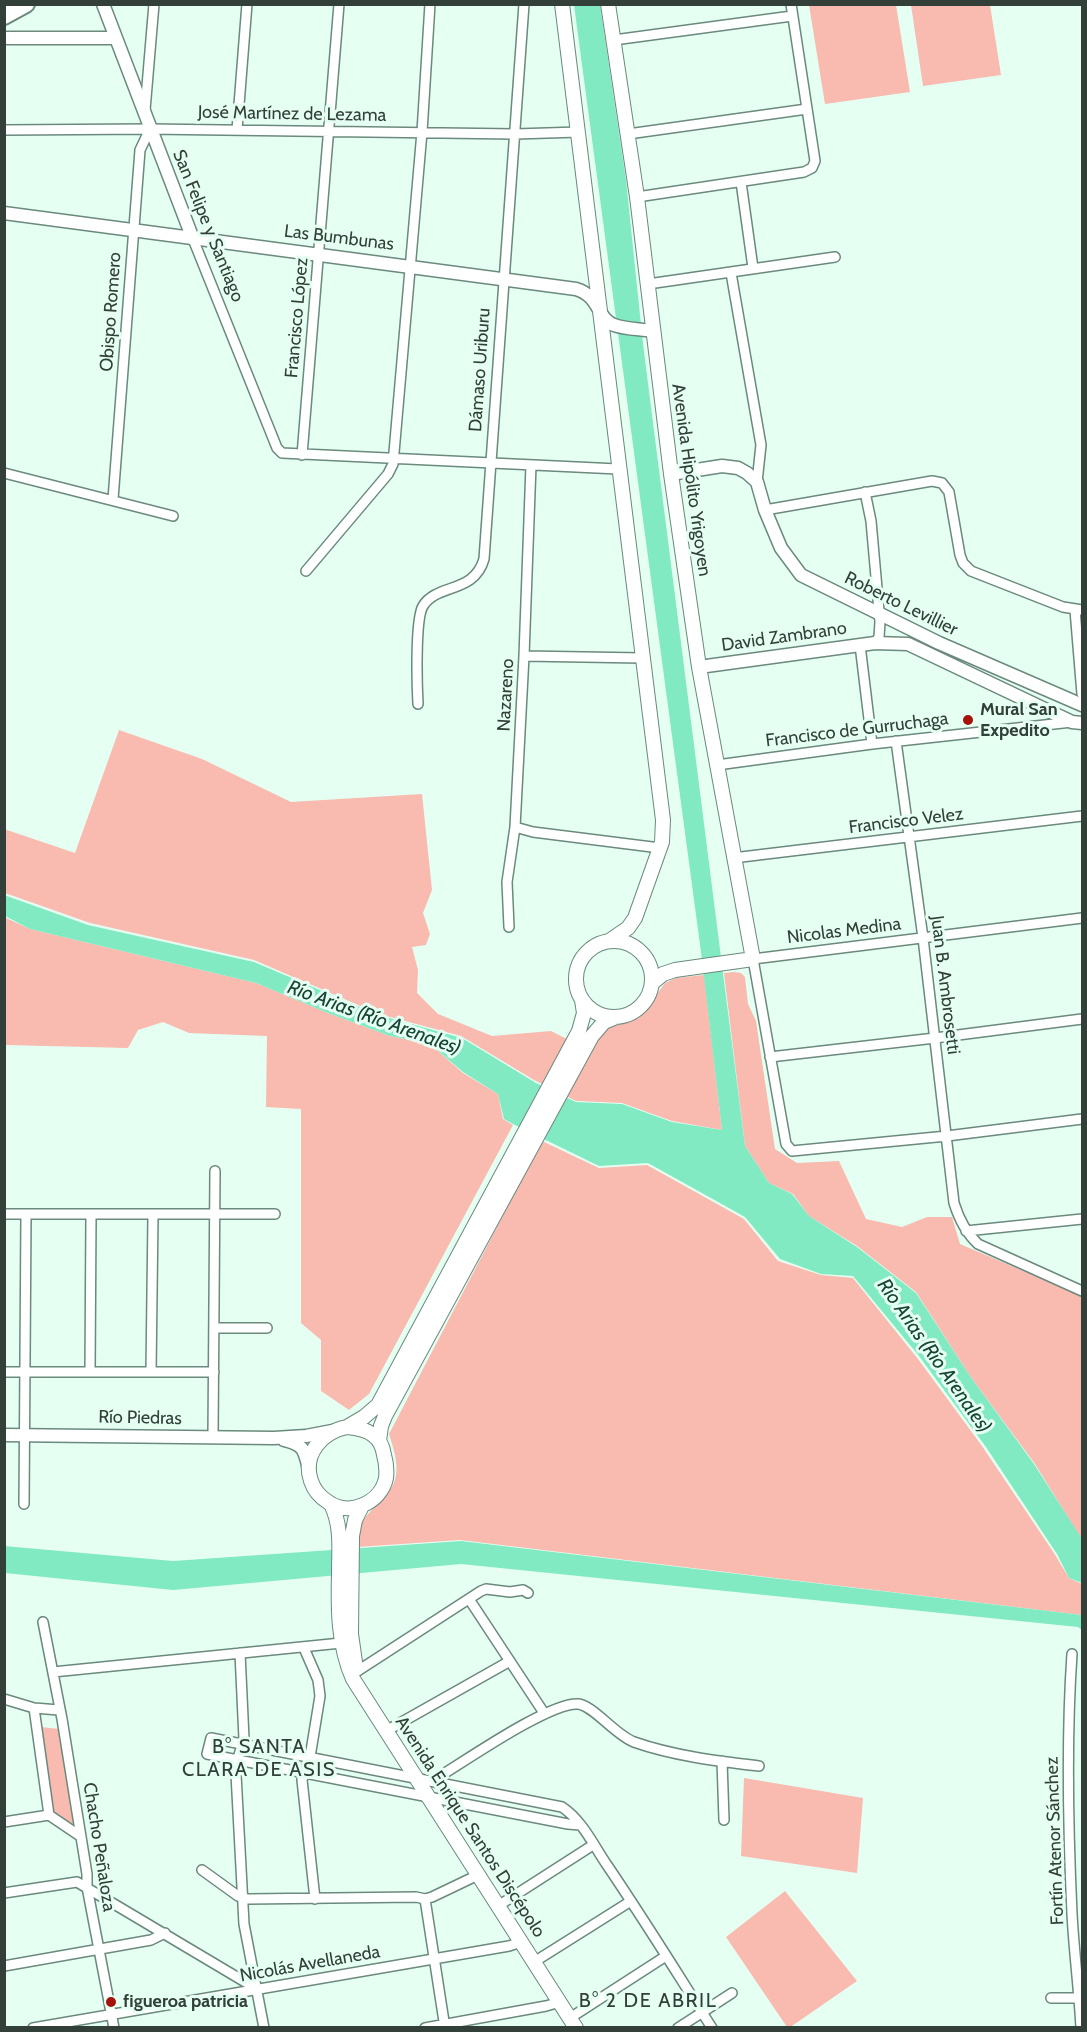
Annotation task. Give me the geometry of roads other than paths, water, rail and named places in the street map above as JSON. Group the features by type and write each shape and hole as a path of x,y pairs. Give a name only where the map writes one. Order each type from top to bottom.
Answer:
{"highway":[{"path":"4,16 26,4"}],"main road":[{"path":"562,4 663,820 660,848 632,924 609,941"},
{"name":"Avenida Hipólito Yrigoyen","path":"608,4 648,284 648,330 699,667 753,959"},
{"path":"585,1033 582,1000 576,979 582,958 599,944 618,941 634,947 653,964 681,969"},
{"path":"514,1163 385,1416 379,1441 385,1457 386,1478 376,1496 362,1506 346,1509 331,1504 315,1490 310,1480 309,1469 314,1447 318,1441 332,1431 347,1427 378,1405 585,1033 604,1022 633,1011 640,1006 650,991 652,982 650,966 646,959"},
{"path":"652,982 663,974 681,969 753,959"},
{"path":"582,1000 597,1013 616,1017"},
{"path":"347,1427 367,1431 379,1441"},
{"path":"331,1504 346,1535"},
{"path":"362,1506 346,1535 345,1587 356,1672 367,1699"},
{"name":"Avenida Enrique Santos Discépolo","path":"345,1587 341,1643 353,1679 573,2023"}],"street":[{"name":"San Felipe y Santiago","path":"103,4 144,116 277,448 288,455 302,455"},
{"path":"144,116 154,4"},
{"path":"237,130 247,4"},
{"name":"Francisco López","path":"302,455 339,4"},
{"path":"306,572 388,474 394,460 422,132 430,4"},
{"name":"Dámaso Uriburu","path":"418,704 417,676 421,611 430,598 475,577 482,567 485,548 524,4"},
{"path":"637,197 804,172 812,168 815,161 791,4"},
{"path":"614,40 792,16"},
{"path":"4,38 116,38"},
{"path":"628,134 807,109"},
{"name":"José Martínez de Lezama","path":"4,130 150,129 515,134 579,132"},
{"name":"Obispo Romero","path":"113,499 140,150 150,129"},
{"path":"741,182 753,268"},
{"name":"Las Bumbunas","path":"4,213 576,289 592,297 603,316 613,325"},
{"path":"648,284 835,257"},
{"path":"731,273 761,445 757,482"},
{"path":"603,342 605,332 613,325 648,330"},
{"path":"302,455 618,469"},
{"name":"Nazareno","path":"509,927 507,882 515,827 531,465"},
{"path":"671,474 730,467 747,473 757,482"},
{"path":"4,473 173,516"},
{"path":"765,510 933,481 942,483 949,492 960,555 963,563 971,571 1078,610 1083,694"},
{"name":"Roberto Levillier","path":"757,482 765,510 781,548 801,575 939,643 1083,705"},
{"path":"865,492 871,521 879,613 880,631 874,643"},
{"name":"David Zambrano","path":"699,667 874,643 909,644"},
{"name":"Roberto Levillier","path":"909,644 1077,723"},
{"path":"860,645 872,744"},
{"path":"524,656 642,658"},
{"name":"Francisco de Gurruchaga","path":"717,765 896,741 1077,723"},
{"name":"Juan B. Ambrosetti","path":"896,741 923,938 954,1203 966,1231"},
{"name":"Francisco Velez","path":"733,858 1083,816"},
{"path":"515,827 533,832 660,848"},
{"name":"Nicolas Medina","path":"753,959 1083,918"},
{"path":"753,959 786,1144 792,1151 947,1136 1083,1119"},
{"path":"770,1057 1083,1019"},
{"path":"213,1436 215,1171"},
{"path":"4,1214 91,1216 275,1214"},
{"path":"24,1504 26,1214"},
{"path":"151,1372 153,1215"},
{"path":"90,1372 91,1216"},
{"path":"966,1231 1083,1219"},
{"path":"966,1231 978,1244 1083,1291"},
{"path":"214,1328 267,1328"},
{"path":"4,1372 214,1372"},
{"path":"274,1438 306,1436 332,1431"},
{"name":"Río Piedras","path":"4,1435 274,1438"},
{"path":"274,1438 299,1445 303,1449 309,1469"},
{"path":"356,1672 486,1589 510,1592 523,1590 528,1593"},
{"path":"470,1599 544,1713"},
{"name":"Chacho Peñaloza","path":"43,1622 87,1874 87,1887 114,2028"},
{"path":"53,1671 341,1643"},
{"path":"304,1648 318,1680 320,1696 310,1757 303,1774 302,1786 315,1899"},
{"path":"240,1653 243,1745 237,1761 236,1774 242,1898 246,1936 264,2028"},
{"name":"Fortín Atenor Sánchez","path":"1072,1654 1068,1788 1081,2028"},
{"path":"386,1731 510,1661"},
{"path":"4,1699 34,1708 59,1710"},
{"path":"4,1705 18,1703"},
{"path":"437,1783 445,1773 544,1713 562,1705 579,1704 586,1706 615,1732 633,1742 686,1756 759,1766"},
{"path":"34,1708 49,1815"},
{"path":"580,1825 207,1754 211,1738 562,1808 570,1812 580,1825 631,1901 712,2028"},
{"path":"722,1761 724,1820"},
{"path":"4,1822 49,1815 80,1836"},
{"path":"498,1906 593,1845"},
{"path":"202,1870 242,1898 416,1897 425,1899 478,1875"},
{"path":"4,1893 77,1882 257,1989"},
{"path":"425,1899 445,2026"},
{"path":"534,1962 631,1901"},
{"path":"4,1966 151,1940 165,1933"},
{"name":"Nicolás Avellaneda","path":"33,2028 434,1960 521,1942"},
{"path":"573,2023 666,1956"},
{"path":"678,2028 732,1993"},
{"path":"1051,1998 1081,1998"},
{"path":"425,2028 445,2026 560,2002"}],"water":[{"name":"Río Arias (Río Arenales)","path":"574,5 600,5 626,180 643,344 745,1146 769,1183 792,1194 809,1216 857,1247 916,1293 970,1376 1034,1464 1082,1539 1082,1583 1069,1578 1057,1554 986,1447 919,1356 853,1276 821,1274 780,1259 745,1217 648,1163 599,1166 513,1124 504,1119 498,1094 463,1072 430,1044 390,1036 256,983 30,929 5,916 4,895 88,925 254,962 379,1015 462,1038 536,1083 576,1102 622,1104 672,1122 722,1130 701,952"},
{"path":"461,1541 1082,1615 1082,1630 1078,1627 461,1564 173,1590 5,1573 4,1546 173,1561"}],"place":[{"name":"Mural San Expedito","path":"968,720"},
{"name":"figueroa patricia","path":"111,2002"}],"district":[{"name":"B° SANTA CLARA DE ASIS","path":"259,1758"},
{"name":"B° 2 DE ABRIL","path":"648,2001"}]}
